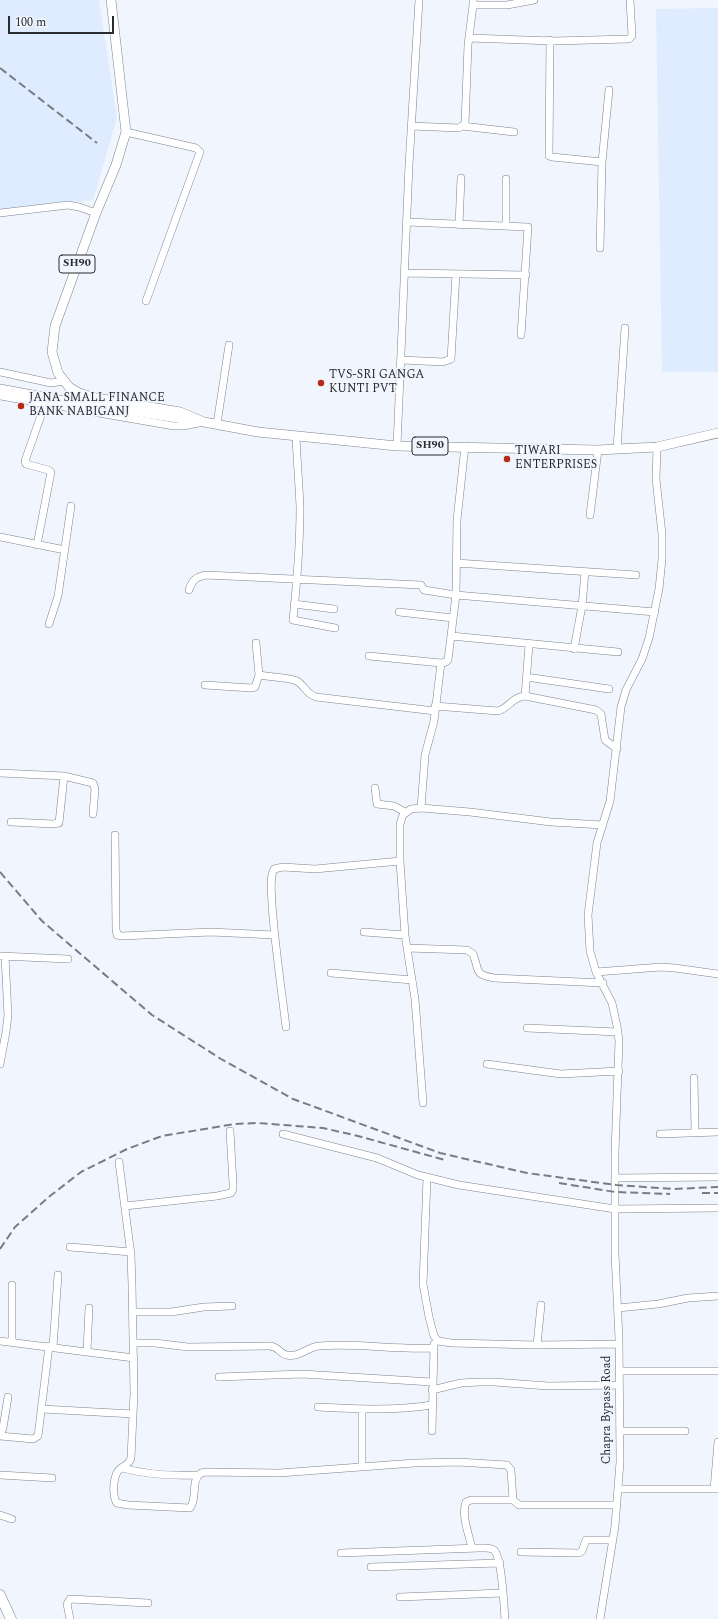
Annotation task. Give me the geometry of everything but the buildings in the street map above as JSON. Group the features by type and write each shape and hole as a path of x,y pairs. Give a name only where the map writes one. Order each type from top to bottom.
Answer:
{"highway":[{"path":"0,1595 11,1619"}],"main road":[{"name":"SH90","path":"111,0 126,132 116,165 96,213 55,326 52,340 53,359 58,373 69,387 79,393 96,398 180,412 204,422 258,432 397,446 465,446 598,450 657,447 718,433"},
{"path":"0,389 59,400 204,422"}],"street":[{"path":"397,446 419,0"},
{"path":"462,126 465,124 466,118 469,38 473,3 507,5 534,0"},
{"path":"469,38 591,41 630,39 632,36 630,0"},
{"path":"550,40 549,156 602,162"},
{"path":"600,248 602,162 609,90"},
{"path":"412,126 453,128 462,126 514,132"},
{"path":"126,132 196,148 200,151 146,302"},
{"path":"459,225 461,178"},
{"path":"506,179 506,226"},
{"path":"0,213 68,205 80,207 96,213"},
{"path":"407,222 459,225 527,226 529,228 521,335"},
{"path":"405,273 526,275"},
{"path":"402,360 443,362 451,359 456,274"},
{"path":"617,449 625,328"},
{"path":"217,424 229,345"},
{"path":"0,372 51,383 64,381"},
{"path":"0,396 174,426 204,422"},
{"path":"37,545 51,472 26,464 24,461 45,404"},
{"path":"296,437 300,506 297,579 293,620 334,628"},
{"path":"369,656 441,663 448,660 456,595 458,513 465,446"},
{"name":"Chapra Bypass Road","path":"600,1619 613,1540 618,1489 620,1431 618,1308 615,1254 615,1178 619,1071 618,1032 612,1003 596,972 590,951 588,915 597,843 610,801 621,707 626,690 642,659 655,612 662,559 662,534 656,479 657,447"},
{"path":"590,515 598,450"},
{"path":"49,624 58,596 71,506"},
{"path":"0,537 65,550"},
{"path":"456,563 636,575"},
{"path":"574,649 582,606 585,572"},
{"path":"189,590 195,578 206,575 297,579 422,585 424,590 456,595 655,612"},
{"path":"294,604 334,609"},
{"path":"399,612 453,618"},
{"path":"451,636 574,649 618,652"},
{"path":"205,685 254,688 258,683 259,675 256,643"},
{"path":"525,696 529,644"},
{"path":"421,808 424,761 432,729 441,663"},
{"path":"259,675 293,680 302,685 309,695 316,697 435,708 498,711 503,709 515,698 525,696 599,711 601,714 605,740 617,749"},
{"path":"526,677 609,689"},
{"path":"0,773 64,776 90,782 94,784 93,814"},
{"path":"11,822 59,823 64,776"},
{"path":"375,788 377,804 394,806 405,812"},
{"path":"423,1103 415,999 405,935 400,861 400,824 405,812 411,809 421,808 603,826"},
{"path":"115,835 117,935 211,932 274,935"},
{"path":"286,1027 274,935 271,887 274,869 283,867 315,869 400,861"},
{"path":"364,932 405,935"},
{"path":"407,948 471,952 479,974 494,978 603,983"},
{"path":"0,1064 8,1015 3,956 68,959"},
{"path":"596,972 660,967 718,974"},
{"path":"331,973 412,980"},
{"path":"528,1028 618,1032"},
{"path":"487,1064 554,1073 619,1071"},
{"path":"694,1078 695,1132"},
{"path":"125,1206 217,1196 231,1193 234,1184 230,1131"},
{"path":"660,1134 718,1132"},
{"path":"283,1134 377,1158 406,1171 427,1178 459,1185 615,1209 718,1208"},
{"path":"119,1162 131,1252 134,1343 134,1414 131,1458 127,1466 122,1468 116,1474 114,1496 117,1503 128,1505 190,1508 193,1504 195,1479 201,1472 279,1473 415,1463 504,1464 510,1467 511,1470 513,1500 516,1504 525,1506 617,1505"},
{"path":"615,1178 718,1177"},
{"path":"427,1178 423,1284 425,1300 434,1336 432,1431"},
{"path":"70,1247 131,1252"},
{"path":"8,1397 3,1428 0,1436 36,1438 38,1436 51,1347 58,1275"},
{"path":"12,1285 12,1342"},
{"path":"618,1308 658,1304 688,1298 718,1296"},
{"path":"537,1345 540,1305"},
{"path":"133,1312 177,1312 204,1306 232,1306"},
{"path":"87,1351 89,1308"},
{"path":"434,1336 438,1341 451,1343 537,1345 619,1344"},
{"path":"0,1341 134,1358"},
{"path":"134,1343 188,1347 273,1346 277,1347 282,1354 290,1356 297,1355 313,1347 320,1346 368,1346 405,1349 434,1348"},
{"path":"619,1371 718,1371"},
{"path":"219,1377 302,1374 432,1382"},
{"path":"432,1390 461,1383 479,1382 507,1382 537,1386 619,1385"},
{"path":"318,1407 362,1409 414,1408 432,1405"},
{"path":"42,1409 134,1414"},
{"path":"362,1409 362,1466"},
{"path":"620,1431 685,1431"},
{"path":"618,1489 716,1489 718,1442"},
{"path":"122,1468 159,1475 198,1475"},
{"path":"0,1475 52,1478"},
{"path":"472,1548 466,1518 466,1502 513,1500"},
{"path":"0,1515 12,1519"},
{"path":"521,1552 579,1553 582,1551 586,1540 613,1540"},
{"path":"341,1553 472,1548 492,1549 496,1551 500,1563 505,1619"},
{"path":"371,1567 500,1563"},
{"path":"400,1597 502,1593"},
{"path":"70,1619 67,1604 70,1599 148,1603"}],"shaded area":[{"path":"0,0 99,0 117,118 93,200 0,212"},
{"path":"718,8 718,372 662,372 656,9"}],"railway":[{"path":"0,68 97,143"},
{"path":"0,872 42,921 152,1015 221,1059 293,1099 440,1153 527,1173 616,1185 673,1189 718,1187"},
{"path":"0,1249 15,1227 50,1196 81,1172 127,1149 162,1136 235,1124 258,1123 323,1128 445,1160"},
{"path":"559,1183 615,1192 670,1194"},
{"path":"702,1193 718,1193"}],"place":[{"name":"TVS-SRI GANGA KUNTI PVT","path":"321,383"},
{"name":"JANA SMALL FINANCE BANK NABIGANJ","path":"21,406"},
{"name":"TIWARI ENTERPRISES","path":"507,459"}]}
